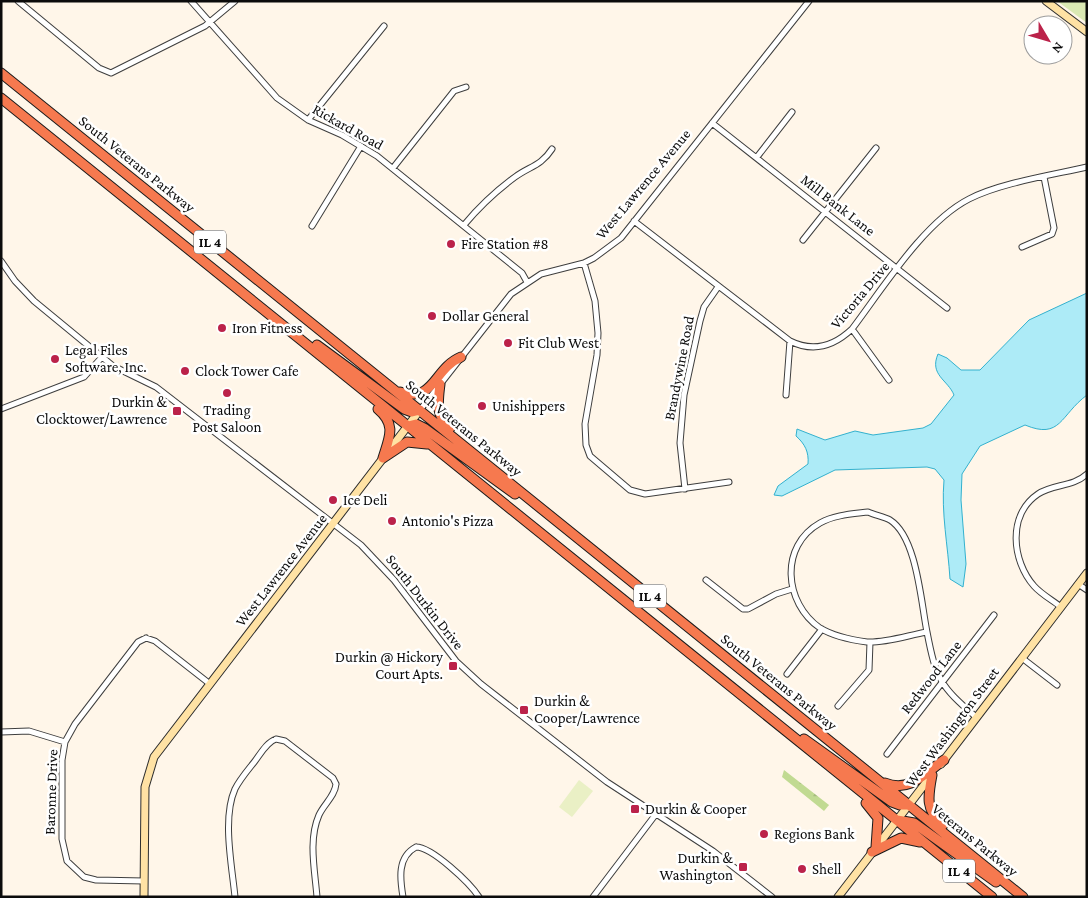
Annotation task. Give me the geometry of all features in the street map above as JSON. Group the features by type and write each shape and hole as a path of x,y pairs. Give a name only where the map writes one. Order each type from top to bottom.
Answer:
{"highway":[{"name":"South Veterans Parkway","path":"1,73 909,805"},
{"name":"IL 4","path":"1,98 992,897"},
{"path":"270,315 288,324 404,409 412,412 420,410"},
{"path":"316,352 321,363 386,416 390,429 383,458"},
{"path":"396,391 411,396 422,393 449,362 461,357"},
{"path":"440,384 438,409 443,422 500,468 504,478"},
{"path":"408,426 416,424 424,428 530,505 552,517"},
{"path":"383,458 407,442 431,445"},
{"path":"752,704 892,802 900,806 909,805"},
{"path":"810,750 823,768 875,811 878,820 874,849"},
{"path":"880,782 897,787 909,786 944,760"},
{"path":"932,775 928,798 931,813 979,855 989,870"},
{"name":"Veterans Parkway","path":"909,805 1021,897"},
{"path":"897,820 914,823 1021,897"},
{"path":"874,849 901,838 910,838 927,844"}],"street":[{"path":"18,1 107,73 116,72 210,23 235,1"},
{"name":"Rickard Road","path":"191,1 277,98 308,120 361,146 393,168 522,273 527,282"},
{"name":"West Lawrence Avenue","path":"144,897 145,787 150,764 505,300 527,282 551,270 584,263 612,246 809,1"},
{"path":"1046,1 1087,32"},
{"path":"308,120 384,26"},
{"path":"393,168 454,91 466,87"},
{"path":"757,157 792,112"},
{"name":"Mill Bank Lane","path":"712,123 947,308"},
{"path":"312,226 361,146"},
{"path":"803,240 876,148"},
{"path":"464,225 500,188 518,175 544,161 552,149"},
{"name":"Victoria Drive","path":"634,221 790,341 810,348 825,346 838,340 852,329 933,225 959,205 987,192 1087,167"},
{"path":"1022,248 1052,234 1054,228 1044,178"},
{"name":"South Durkin Drive","path":"1,261 15,281 34,301 102,357 119,370 156,387 334,523 382,566 440,642 471,675 585,765 713,851 772,897"},
{"path":"584,263 595,301 598,333 597,355 584,424 584,436 588,450 597,463 630,490 638,493 651,495 729,482"},
{"name":"Brandywine Road","path":"685,489 680,443 684,395 704,307 718,287"},
{"path":"852,329 889,380"},
{"path":"786,395 790,341"},
{"path":"1,409 84,377 102,357"},
{"path":"1061,607 1036,589 1023,570 1016,548 1017,526 1024,508 1036,495 1053,487 1078,481 1087,474"},
{"path":"927,632 870,642 838,635 822,628 800,607 792,589 792,559 805,535 820,523 838,516 868,512 890,520 904,534 911,551 927,632 934,669 942,683 976,716"},
{"name":"West Washington Street","path":"838,897 1087,573"},
{"path":"706,580 743,609 748,609 776,594 792,589"},
{"path":"1078,584 1087,590"},
{"name":"Redwood Lane","path":"887,754 994,615"},
{"path":"787,674 822,628"},
{"path":"145,631 146,638 155,641 210,684"},
{"name":"Baronne Drive","path":"144,881 89,879 78,873 67,861 62,839 62,760 65,742 75,724 138,642 146,638"},
{"path":"838,706 869,670 870,642"},
{"path":"1022,658 1056,685"},
{"path":"1,732 29,731 65,742"},
{"path":"235,897 229,822 231,802 235,789 244,775 276,736 333,778 336,784 335,791 319,816 314,830 313,845 317,897"},
{"path":"336,784 343,784"},
{"path":"593,897 656,814"},
{"path":"403,897 401,868 409,851 415,844 425,849 466,881 479,897"}],"green space":[{"path":"1057,1 1087,1 1087,23"},
{"path":"784,770 829,805 824,811 782,777"},
{"path":"579,780 593,791 572,817 559,807"}],"water":[{"path":"1087,293 1087,395 1053,427 1037,429 1025,425 980,446 962,474 961,500 966,564 963,587 950,579 944,517 944,480 935,469 927,467 835,470 782,496 774,495 778,486 808,464 806,449 796,436 797,429 825,440 855,431 873,435 923,428 931,424 954,395 940,377 936,367 938,354 947,358 961,370 980,370 1029,320"}],"place":[{"name":"Fire Station #8","path":"451,244"},
{"name":"Dollar General","path":"432,316"},
{"name":"Iron Fitness","path":"222,328"},
{"name":"Fit Club West","path":"508,343"},
{"name":"Legal Files Software, Inc.","path":"55,359"},
{"name":"Clock Tower Cafe","path":"185,371"},
{"name":"Trading Post Saloon","path":"227,393"},
{"name":"Unishippers","path":"482,406"},
{"name":"Durkin & Clocktower/Lawrence","path":"177,411"},
{"name":"Ice Deli","path":"333,500"},
{"name":"Antonio's Pizza","path":"392,521"},
{"name":"Durkin @ Hickory Court Apts.","path":"453,666"},
{"name":"Durkin & Cooper/Lawrence","path":"524,710"},
{"name":"Durkin & Cooper","path":"635,809"},
{"name":"Regions Bank","path":"764,834"},
{"name":"Durkin & Washington","path":"743,867"},
{"name":"Shell","path":"802,869"}]}
